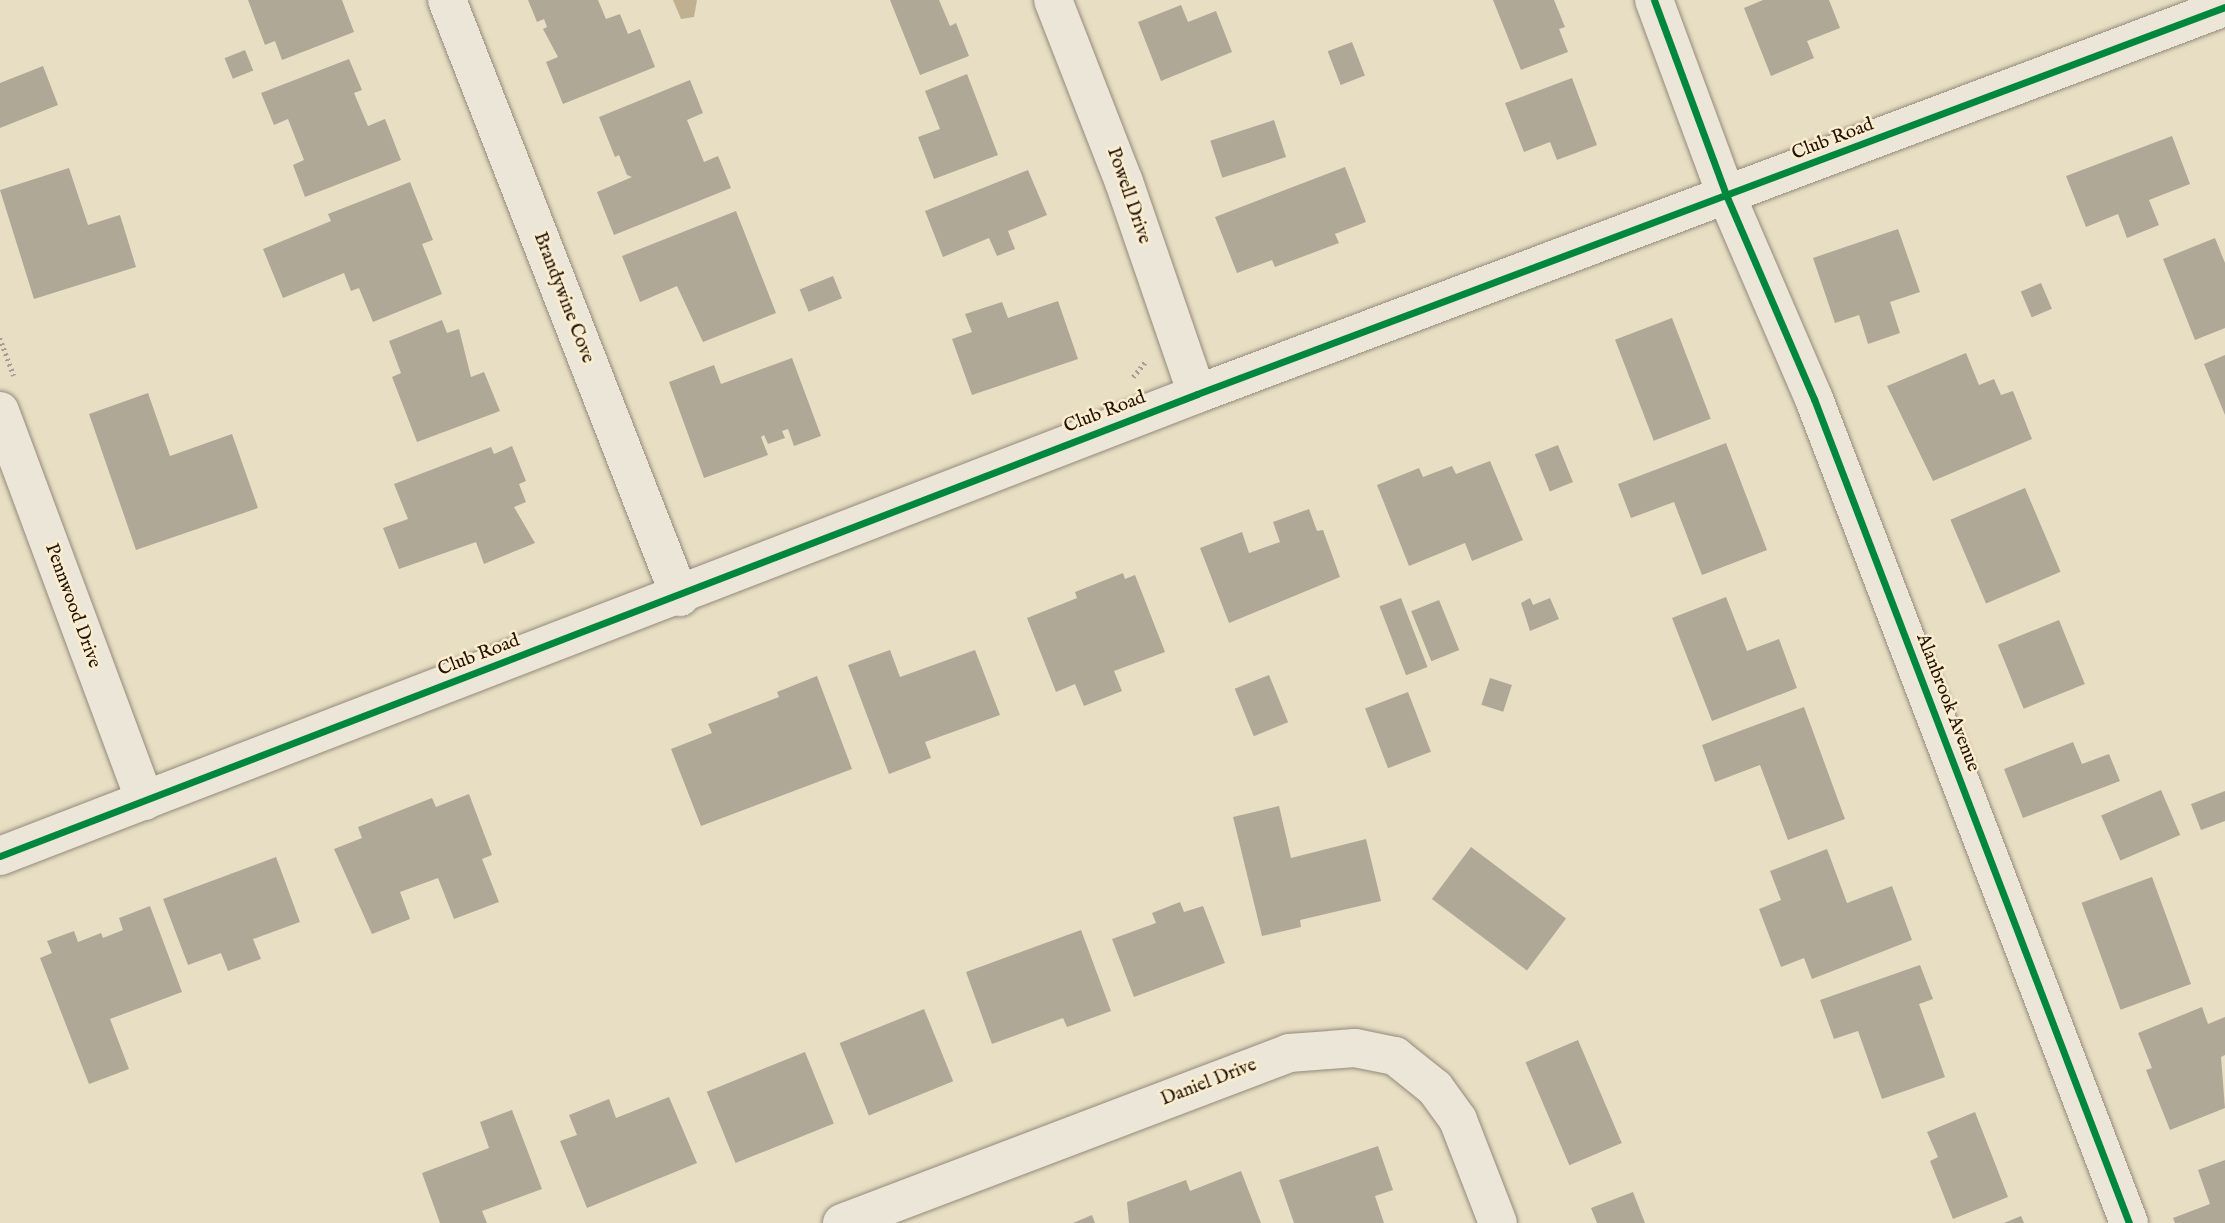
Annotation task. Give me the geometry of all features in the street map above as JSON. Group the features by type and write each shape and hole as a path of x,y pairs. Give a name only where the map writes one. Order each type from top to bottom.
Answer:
{"street":[{"name":"Brandywine Cove","path":"447,0 680,597"},
{"name":"Powell Drive","path":"1053,0 1124,182 1197,394"},
{"name":"Alanbrook Avenue","path":"1654,0 1727,197 1814,399 2129,1223"},
{"name":"Club Road","path":"0,856 680,597 1197,394 1727,197 2225,7"},
{"name":"Pennwood Drive","path":"10,400 145,801"},
{"name":"Daniel Drive","path":"842,1223 1289,1054 1355,1048 1395,1056 1435,1088 1458,1120 1498,1223"}],"path":[{"path":"0,338 10,400"}],"shaded area":[{"path":"673,0 697,0 694,17 681,19"}],"building":[{"path":"248,0 342,0 354,32 282,60 275,41 265,45"},
{"path":"528,0 598,0 606,19 620,14 628,34 640,29 655,67 563,104 546,62 558,57 543,29 547,27 544,19 537,22"},
{"path":"890,0 939,0 950,26 956,23 969,56 920,75"},
{"path":"1493,0 1554,0 1565,27 1559,29 1568,52 1521,70"},
{"path":"1763,0 1829,0 1840,28 1807,41 1814,58 1771,76 1744,8"},
{"path":"1181,5 1188,22 1216,11 1232,52 1161,81 1138,22"},
{"path":"1352,42 1365,76 1341,85 1328,51"},
{"path":"245,50 253,70 233,79 225,58"},
{"path":"349,59 362,90 354,93 368,126 385,119 401,160 305,197 293,165 304,160 288,119 274,125 261,93"},
{"path":"43,66 58,105 0,128 0,83"},
{"path":"967,74 998,155 934,179 918,137 940,129 925,91"},
{"path":"1572,78 1597,145 1557,160 1550,142 1524,152 1505,103"},
{"path":"690,80 703,113 687,120 704,162 718,156 731,188 614,235 597,192 632,177 627,175 619,155 615,157 599,117"},
{"path":"1274,120 1286,157 1222,178 1210,141"},
{"path":"2172,136 2190,184 2149,200 2159,225 2127,238 2118,214 2086,227 2066,176"},
{"path":"1345,167 1366,222 1335,234 1339,243 1275,267 1272,260 1237,273 1215,217"},
{"path":"69,168 88,225 120,215 136,267 34,299 0,190"},
{"path":"1028,170 1047,215 1008,231 1015,249 997,256 989,238 943,257 925,211"},
{"path":"410,182 433,240 422,244 442,294 373,322 359,288 351,291 344,273 283,298 263,249 331,221 328,214"},
{"path":"736,211 776,313 703,342 677,286 640,302 622,256"},
{"path":"1898,229 1920,292 1890,302 1900,333 1868,344 1859,315 1835,323 1813,258"},
{"path":"2215,238 2225,263 2225,328 2195,340 2163,259"},
{"path":"833,276 842,298 809,312 800,289"},
{"path":"2041,283 2052,309 2032,317 2021,292"},
{"path":"1058,301 1078,359 972,395 952,339 972,332 965,314 1002,302 1008,318"},
{"path":"1672,318 1711,419 1654,441 1615,340"},
{"path":"442,320 447,333 459,329 471,377 484,372 500,411 417,442 392,377 401,373 389,341"},
{"path":"1966,353 1979,385 1994,379 2001,395 2013,391 2032,439 1933,481 1887,386"},
{"path":"2225,355 2225,415 2204,364"},
{"path":"792,358 821,436 794,446 788,429 782,431 785,438 768,444 764,435 761,437 768,455 704,478 669,382 714,365 721,384"},
{"path":"148,393 170,456 232,434 258,508 136,550 89,414"},
{"path":"1726,443 1767,550 1702,575 1674,502 1631,518 1618,484"},
{"path":"1558,445 1573,482 1550,491 1535,454"},
{"path":"512,446 526,481 519,484 526,502 514,507 535,543 484,564 476,542 399,569 383,528 408,519 394,484 491,447 494,454"},
{"path":"1490,461 1523,540 1472,561 1465,543 1409,566 1377,485 1419,468 1423,477 1452,466 1456,474"},
{"path":"2025,488 2061,572 1986,603 1950,520"},
{"path":"1309,509 1317,531 1323,530 1340,577 1229,623 1200,548 1242,532 1249,553 1280,542 1273,522"},
{"path":"1123,573 1125,579 1135,575 1165,652 1114,671 1122,691 1084,706 1075,684 1056,692 1027,618 1077,598 1075,592"},
{"path":"1726,597 1747,651 1779,639 1797,688 1712,721 1672,618"},
{"path":"1401,598 1428,667 1406,675 1380,606"},
{"path":"1530,598 1533,605 1550,598 1559,619 1530,631 1521,603"},
{"path":"1439,600 1459,650 1431,661 1411,611"},
{"path":"2059,620 2085,684 2024,709 1998,645"},
{"path":"890,650 900,677 975,650 1000,715 925,742 931,758 889,774 848,665"},
{"path":"1269,675 1288,722 1254,736 1235,689"},
{"path":"817,676 852,769 701,826 671,749 712,733 708,724 779,697 777,692"},
{"path":"1490,678 1512,685 1503,712 1481,705"},
{"path":"1408,692 1431,752 1388,768 1365,708"},
{"path":"1804,707 1845,819 1788,840 1760,765 1715,782 1702,745"},
{"path":"2073,742 2082,764 2109,754 2120,781 2023,818 2004,769"},
{"path":"2161,790 2180,835 2120,861 2101,815"},
{"path":"2225,791 2225,821 2201,830 2191,804"},
{"path":"469,794 492,855 482,859 499,902 454,919 438,878 400,892 410,919 372,934 334,849 362,838 358,827 432,798 436,807"},
{"path":"1279,806 1291,858 1366,839 1381,901 1300,920 1301,927 1262,936 1233,817"},
{"path":"1471,847 1566,919 1527,971 1432,899"},
{"path":"1827,849 1847,903 1892,886 1912,940 1812,979 1804,958 1781,967 1759,909 1781,900 1770,871"},
{"path":"276,857 300,922 253,939 261,959 228,971 221,953 188,965 163,899"},
{"path":"2152,877 2191,984 2121,1010 2082,903"},
{"path":"1180,902 1184,912 1203,906 1225,963 1134,997 1112,939 1156,923 1152,913"},
{"path":"150,906 182,992 110,1019 129,1069 89,1084 40,958 52,953 47,941 74,931 78,942 101,933 103,938 123,930 119,918"},
{"path":"1081,930 1111,1011 1067,1027 1063,1018 992,1044 966,972"},
{"path":"1920,965 1933,999 1919,1004 1945,1077 1882,1099 1858,1031 1834,1039 1820,1000"},
{"path":"2202,1007 2208,1024 2225,1017 2225,1055 2221,1057 2225,1108 2170,1130 2146,1070 2152,1068 2138,1033"},
{"path":"924,1009 953,1081 869,1115 840,1043"},
{"path":"1578,1040 1622,1143 1569,1165 1526,1062"},
{"path":"805,1052 834,1123 736,1163 707,1092"},
{"path":"669,1097 697,1163 587,1208 560,1141 577,1135 569,1115 609,1099 616,1118"},
{"path":"512,1110 542,1189 482,1211 487,1223 440,1223 422,1173 489,1148 480,1122"},
{"path":"1975,1112 2008,1197 1953,1219 1930,1161 1938,1157 1927,1132"},
{"path":"1378,1146 1393,1190 1375,1196 1384,1223 1294,1223 1279,1180"},
{"path":"2225,1160 2225,1223 2175,1223 2173,1218 2210,1204 2198,1170"},
{"path":"1241,1171 1261,1223 1129,1223 1127,1202 1186,1180 1190,1191"},
{"path":"1633,1192 1645,1223 1597,1223 1591,1208"},
{"path":"1092,1215 1095,1223 1073,1223"},
{"path":"2021,1216 2024,1223 2004,1223"}],"cycle path":[{"path":"1654,0 1727,197 1814,399 2129,1223"},
{"path":"0,856 1197,394 2225,7"}]}
